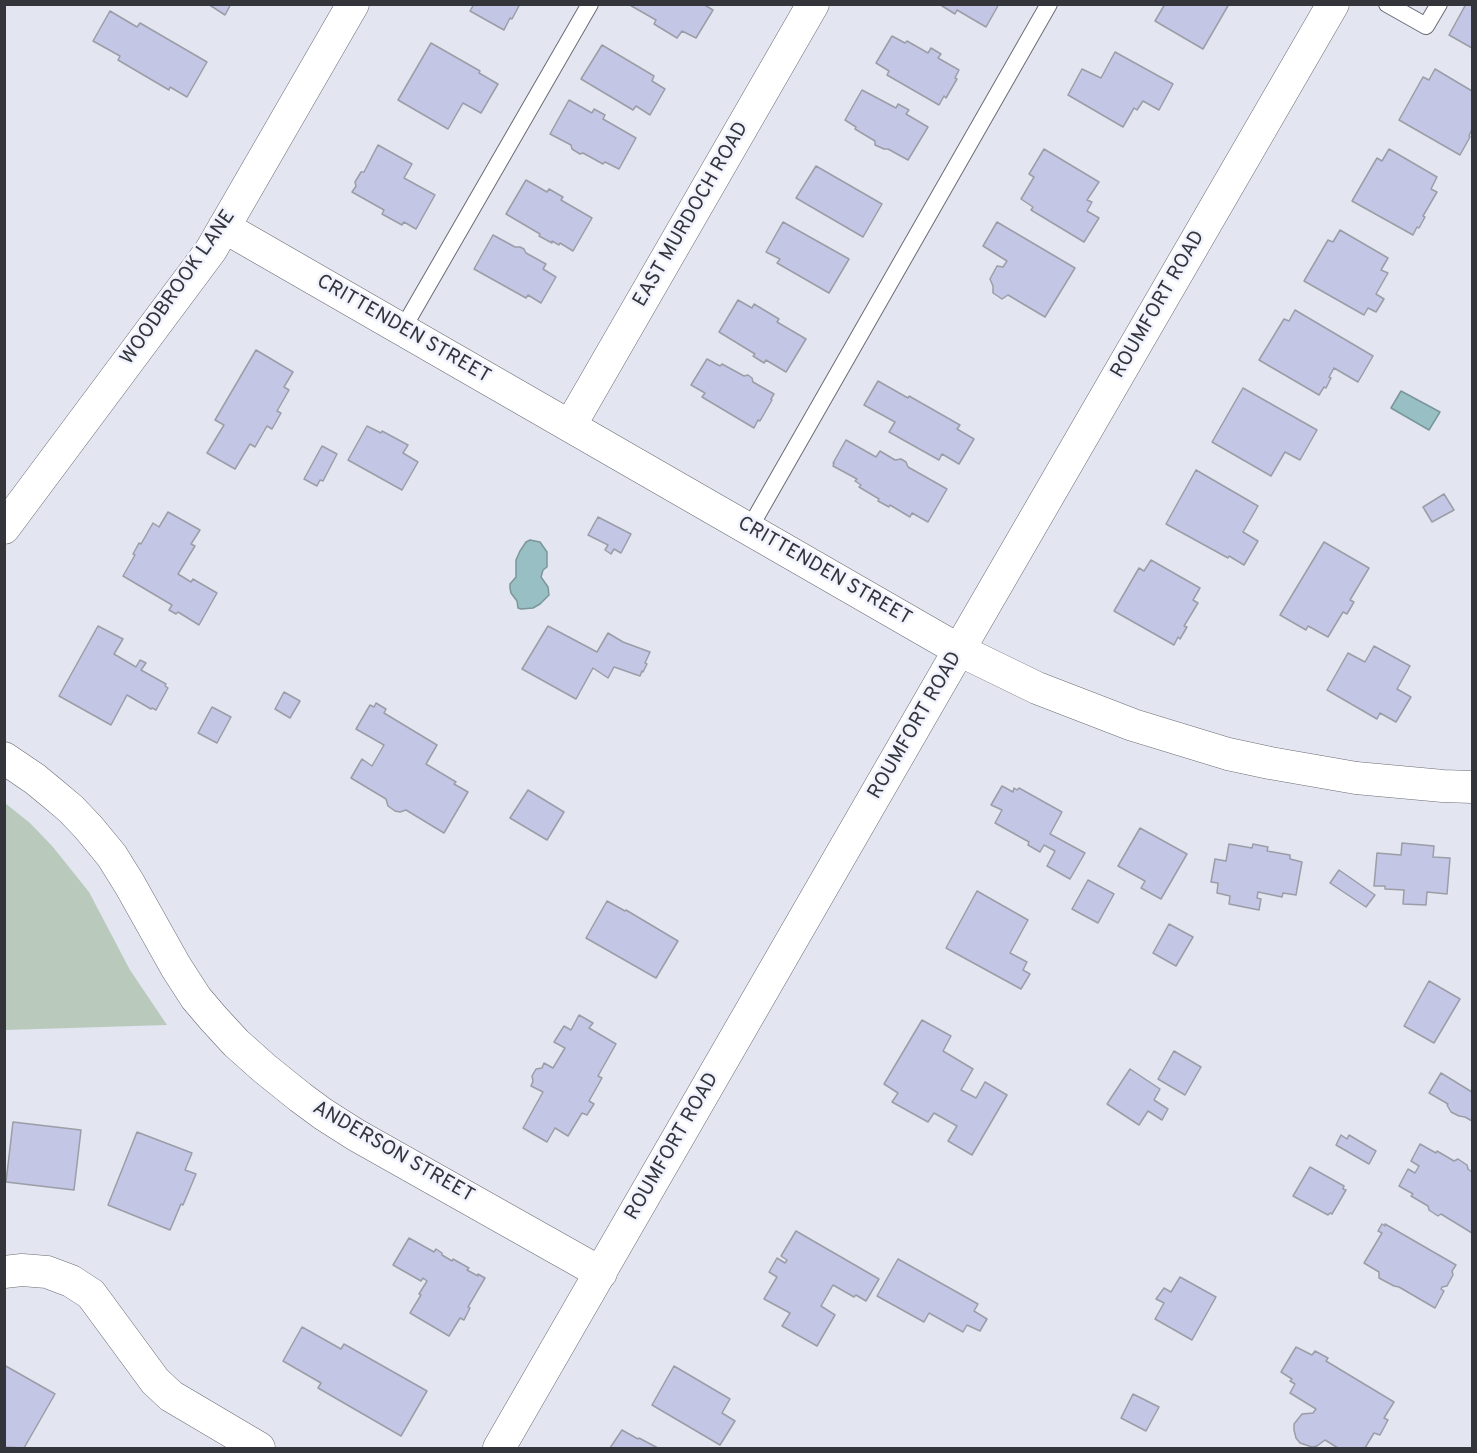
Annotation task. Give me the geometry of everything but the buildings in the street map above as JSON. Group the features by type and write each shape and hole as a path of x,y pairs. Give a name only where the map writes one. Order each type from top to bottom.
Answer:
{"street":[{"name":"WOODBROOK LANE","path":"4,528 195,272 224,227 353,4"},
{"name":"EAST MURDOCH ROAD","path":"570,426 813,4"},
{"name":"ROUMFORT ROAD","path":"499,1449 1333,4"},
{"name":"CRITTENDEN STREET","path":"224,227 959,650 1037,688 1134,725 1228,754 1356,778 1473,788"},
{"name":"ANDERSON STREET","path":"4,758 52,792 89,828 130,885 196,998 237,1043 264,1068 323,1114 356,1135 601,1273"},
{"path":"4,1272 22,1270 47,1272 71,1281 91,1294 136,1358 171,1396 259,1449"}],"lane":[{"path":"402,330 590,4"},
{"path":"749,529 1049,4"},
{"path":"1387,4 1426,26 1439,4"}],"green space":[{"path":"5,803 30,823 53,847 89,892 130,970 167,1025 5,1030"}],"water":[{"path":"1401,391 1440,412 1429,430 1391,408"},
{"path":"530,540 540,542 547,552 547,567 543,570 541,577 548,587 549,595 533,608 521,609 518,608 517,601 511,593 510,584 516,577 516,560 520,551"}]}
